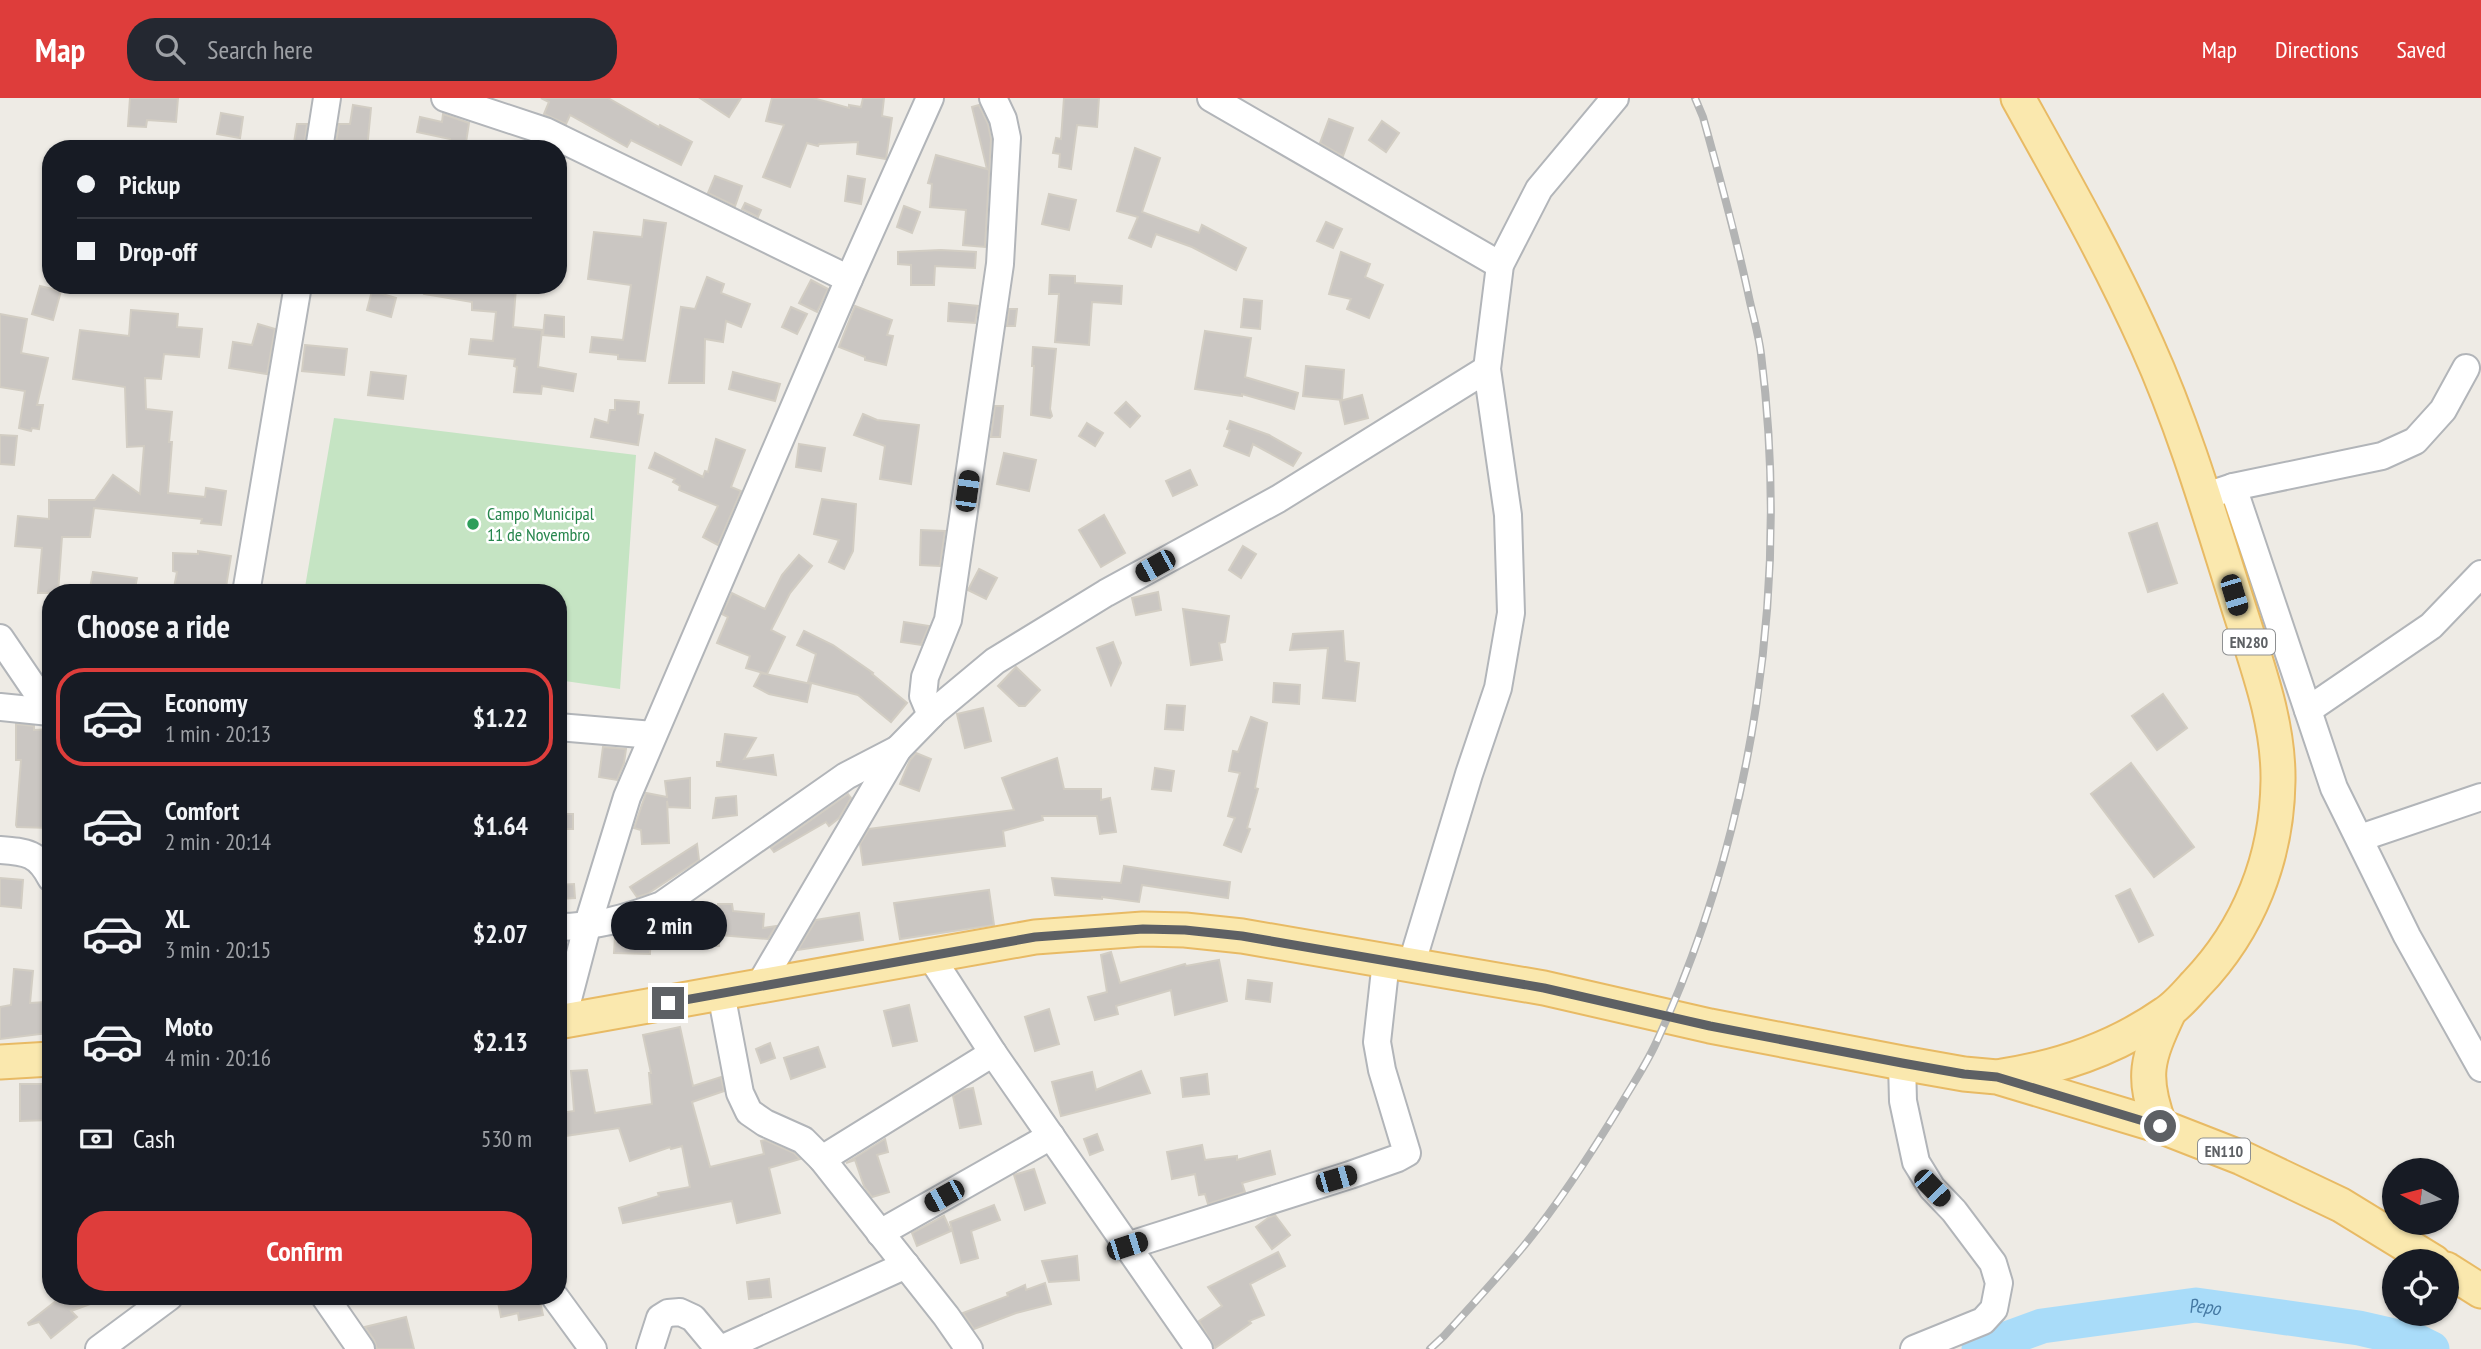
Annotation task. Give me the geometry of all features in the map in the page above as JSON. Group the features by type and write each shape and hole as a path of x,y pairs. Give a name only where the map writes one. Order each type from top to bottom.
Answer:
{"main road":[{"name":"EN280","path":"1997,1077 2059,1065 2109,1047 2169,1012 2204,976 2236,935 2254,901 2267,863 2275,827 2278,780 2270,713 2218,492 2191,460 2143,337 2100,246 2018,98"},
{"name":"EN110","path":"567,1021 1035,937 1143,929 1242,936 1544,988 1710,1026 1902,1063 1997,1077 2160,1126 2242,1158 2341,1205 2413,1249"},
{"path":"2160,1126 2149,1096 2148,1067 2154,1044 2169,1012"},
{"path":"0,1062 42,1060"},
{"path":"2459,1277 2481,1291"}],"street":[{"path":"320,140 327,98"},
{"path":"445,98 545,131 563,140"},
{"path":"567,997 627,797 849,279 930,98"},
{"path":"931,715 923,696 925,677 948,620 1000,264 1007,138 1003,119 993,98"},
{"path":"1211,98 1500,265"},
{"path":"1127,1246 1350,1175 1407,1153 1382,1070 1377,1042 1399,963 1499,688 1511,613 1508,515 1487,369 1500,265 1539,189 1615,98"},
{"path":"567,142 849,279"},
{"path":"248,584 296,294"},
{"path":"2466,368 2443,410 2415,441 2382,456 2218,492 2308,710 2334,788 2407,936 2481,1068"},
{"path":"760,986 898,749 931,715 995,661 1106,593 1278,499 1487,369"},
{"path":"2308,710 2431,626 2481,574"},
{"path":"0,638 42,699"},
{"path":"0,707 42,711"},
{"path":"567,728 653,735"},
{"path":"567,927 587,927 628,918 662,905 846,776 898,749"},
{"path":"2360,838 2481,797"},
{"path":"0,850 24,852 39,859 42,864"},
{"path":"931,957 993,1054 1199,1349"},
{"path":"721,993 740,1093 749,1112 765,1123 803,1140 822,1159 969,1349"},
{"path":"822,1159 993,1054"},
{"path":"1902,1063 1903,1101 1916,1163 1932,1188 1954,1211 1993,1263 1999,1283 1994,1309 1983,1321 1914,1349"},
{"path":"880,1233 1051,1136"},
{"path":"650,1349 660,1318 668,1313 680,1312 693,1318 720,1349 906,1265"},
{"path":"99,1349 158,1305"},
{"path":"331,1305 361,1349"},
{"path":"561,1305 593,1349"}],"green space":[{"name":"Campo Municipal 11 de Novembro","path":"334,418 636,455 620,689 567,681 567,584 306,584"}],"building":[{"path":"130,98 178,98 176,122 147,120 146,127 128,126"},
{"path":"541,98 608,98 692,142 681,165 631,140 627,147 570,115 566,124 544,114 549,102"},
{"path":"700,98 741,98 729,117"},
{"path":"772,98 813,98 849,108 849,105 861,107 863,98 884,98 882,116 892,118 886,159 857,154 858,142 818,146 807,143 790,187 763,177 784,125 766,121"},
{"path":"1064,98 1099,98 1097,127 1077,125 1071,169 1059,167 1060,154 1053,153 1056,138 1061,139"},
{"path":"353,105 371,108 368,140 336,140 339,124 350,124"},
{"path":"979,105 988,124 991,139 985,247 963,245 966,210 930,207 932,184 928,183 936,155 987,169 972,107"},
{"path":"221,113 243,117 240,138 217,134"},
{"path":"443,114 469,123 466,140 450,140 417,132 420,117 442,122"},
{"path":"1329,119 1353,128 1343,156 1320,143"},
{"path":"1382,121 1399,133 1386,152 1369,140"},
{"path":"297,124 307,124 305,140 294,140"},
{"path":"1135,148 1160,158 1142,212 1199,233 1202,225 1246,248 1236,270 1192,247 1156,234 1151,247 1129,238 1138,217 1117,211"},
{"path":"715,176 742,186 735,206 708,193"},
{"path":"848,176 865,179 861,204 845,201"},
{"path":"1049,194 1076,200 1069,230 1042,224"},
{"path":"745,203 761,210 758,217 742,209"},
{"path":"904,206 920,212 912,233 897,227"},
{"path":"644,220 666,223 645,361 618,359 618,355 590,352 592,337 623,340 631,285 588,279 594,232 642,237"},
{"path":"1326,222 1342,229 1333,248 1317,241"},
{"path":"898,252 976,252 975,268 935,266 934,285 911,285 911,265 898,264"},
{"path":"1341,252 1370,264 1365,277 1383,285 1369,318 1347,309 1351,299 1329,294"},
{"path":"1050,275 1075,276 1075,283 1122,286 1121,304 1092,302 1089,345 1055,342 1059,294 1049,294"},
{"path":"707,277 724,284 721,293 750,304 741,327 726,321 723,342 705,339 704,383 669,383 681,307 695,309"},
{"path":"811,280 828,289 817,312 799,303"},
{"path":"40,286 42,294 60,294 53,320 32,314"},
{"path":"371,294 396,298 391,317 367,310"},
{"path":"424,294 516,294 513,327 542,330 538,367 576,374 573,391 542,386 541,394 514,392 517,367 514,366 515,359 469,354 471,339 493,341 496,312 472,310 472,302"},
{"path":"1244,299 1262,301 1260,329 1241,327"},
{"path":"949,303 978,306 975,323 948,321"},
{"path":"855,306 892,320 887,335 893,336 886,365 865,360 865,357 839,347"},
{"path":"791,307 807,314 797,334 782,327"},
{"path":"1009,309 1017,309 1015,326 1007,326"},
{"path":"131,310 178,314 177,327 202,329 199,357 164,354 161,379 145,378 146,409 172,412 168,493 205,497 206,488 226,491 221,525 201,523 202,519 94,508 90,537 62,537 59,584 42,584 42,593 38,593 42,548 15,546 18,516 49,519 49,500 95,500 113,475 140,494 144,446 127,447 125,387 73,379 80,330 129,336"},
{"path":"0,314 27,319 21,353 48,358 37,405 43,405 39,429 32,428 31,431 19,428 25,391 0,387"},
{"path":"545,315 564,317 564,337 543,335"},
{"path":"258,324 275,329 267,374 229,368 233,342 252,345"},
{"path":"1205,331 1251,338 1245,377 1298,393 1294,409 1242,394 1195,389"},
{"path":"305,345 347,349 344,375 302,371"},
{"path":"1033,347 1056,349 1050,418 1031,415"},
{"path":"1306,366 1344,370 1342,400 1303,396"},
{"path":"371,372 406,376 403,399 368,395"},
{"path":"733,372 780,384 775,401 729,389"},
{"path":"1362,395 1368,418 1345,424 1340,401"},
{"path":"615,400 639,402 638,414 643,415 638,445 591,437 595,419 608,423 610,410 615,410"},
{"path":"1126,402 1140,416 1130,427 1115,413"},
{"path":"995,406 1003,406 1000,437 991,437"},
{"path":"863,414 877,420 919,425 911,484 880,479 885,446 854,435"},
{"path":"1230,421 1269,435 1301,453 1293,466 1253,444 1249,456 1224,446 1230,430 1227,429"},
{"path":"1087,423 1103,433 1095,446 1079,436"},
{"path":"0,435 17,436 14,465 0,464"},
{"path":"716,439 745,450 731,487 741,491 718,545 703,537 718,506 679,490 680,486 673,482 675,479 649,468 655,453 703,477 705,471 708,472"},
{"path":"799,444 825,448 821,471 796,467"},
{"path":"1004,453 1036,460 1029,491 997,484"},
{"path":"1190,470 1197,485 1173,496 1166,481"},
{"path":"822,499 856,504 853,551 844,569 829,562 839,540 814,534"},
{"path":"1104,515 1125,553 1101,567 1079,530"},
{"path":"2157,523 2177,583 2148,592 2129,533"},
{"path":"921,530 945,531 940,566 920,565"},
{"path":"1243,546 1256,554 1241,578 1229,570"},
{"path":"198,551 231,556 226,584 175,584 177,572 173,571 173,553 198,554"},
{"path":"799,555 812,566 790,593 771,630 785,637 767,674 746,668 750,656 717,643 728,617 722,614 732,593 765,609 782,575"},
{"path":"979,569 997,578 986,599 968,590"},
{"path":"93,572 137,578 136,584 91,584"},
{"path":"1158,592 1161,610 1136,615 1132,598"},
{"path":"1183,609 1229,616 1225,642 1219,643 1222,660 1191,665"},
{"path":"904,622 929,626 921,645 901,642"},
{"path":"804,631 833,645 873,673 907,703 891,722 858,695 808,682 816,654 797,645"},
{"path":"1343,631 1345,661 1359,663 1355,701 1323,698 1328,648 1290,650 1293,634"},
{"path":"1113,642 1121,663 1111,685 1097,648"},
{"path":"1016,667 1040,690 1025,706 1019,706 998,686"},
{"path":"761,673 811,684 807,702 769,694 754,686"},
{"path":"1274,683 1300,685 1299,704 1273,702"},
{"path":"2163,694 2187,728 2157,750 2132,716"},
{"path":"1167,705 1185,706 1183,730 1165,729"},
{"path":"983,708 991,741 965,748 957,714"},
{"path":"1251,717 1267,723 1255,788 1258,789 1247,828 1250,829 1241,852 1224,845 1235,818 1228,816 1240,773 1229,771 1233,751 1238,752"},
{"path":"16,724 34,726 34,730 42,730 42,828 16,825 21,760 16,760"},
{"path":"725,734 756,738 744,759 773,755 776,775 717,766 717,762 721,762"},
{"path":"603,747 626,749 617,780 599,777"},
{"path":"916,753 931,759 919,791 900,784 910,760"},
{"path":"1057,758 1064,789 1101,789 1101,800 1110,798 1116,832 1100,834 1097,816 1042,816 1043,820 1003,831 1005,846 863,865 860,844 869,829 1014,810 1002,778"},
{"path":"2131,763 2194,847 2154,877 2091,794"},
{"path":"1155,768 1174,771 1171,791 1152,789"},
{"path":"690,778 690,808 668,807 667,801 669,843 642,844 641,830 634,828 646,793 667,797 665,781"},
{"path":"848,794 851,798 839,818 829,826 826,822 774,852 771,848"},
{"path":"736,796 737,815 713,818 716,798"},
{"path":"567,814 573,814 573,829 567,829"},
{"path":"697,844 699,860 647,894 637,897 630,887"},
{"path":"1124,866 1230,882 1228,898 1142,885 1139,902 1055,895 1052,878 1121,883"},
{"path":"0,878 23,880 21,908 0,906"},
{"path":"567,884 574,884 575,898 567,898"},
{"path":"2130,889 2153,935 2139,942 2116,896"},
{"path":"989,890 994,925 900,939 894,903"},
{"path":"718,904 732,904 733,911 764,914 763,928 776,926 768,939 719,935 719,946 680,945 681,917 718,917"},
{"path":"859,913 863,940 798,950 816,920"},
{"path":"651,926 650,954 614,953 615,936"},
{"path":"1111,952 1120,983 1185,964 1186,966 1219,960 1227,1001 1175,1015 1171,990 1116,1006 1118,1014 1095,1020 1088,997 1107,992 1101,955"},
{"path":"14,969 33,971 30,1003 42,1002 42,1034 0,1039 0,1007 11,1005"},
{"path":"1248,980 1272,983 1270,1002 1246,999"},
{"path":"909,1005 917,1041 893,1046 884,1011"},
{"path":"1049,1009 1059,1044 1035,1051 1025,1017"},
{"path":"680,1027 693,1086 721,1077 724,1091 692,1102 710,1167 764,1154 761,1141 765,1140 794,1153 800,1159 769,1168 780,1213 737,1223 732,1201 623,1223 619,1208 659,1196 658,1193 690,1187 682,1146 670,1147 630,1161 619,1128 567,1136 567,1112 574,1111 571,1071 587,1070 595,1113 652,1104 651,1073 643,1035"},
{"path":"770,1043 775,1058 761,1063 756,1049"},
{"path":"818,1047 825,1067 791,1079 784,1058"},
{"path":"1141,1071 1150,1093 1061,1116 1052,1082 1092,1072 1096,1090"},
{"path":"1207,1074 1209,1094 1183,1097 1181,1078"},
{"path":"20,1084 42,1084 42,1120 20,1121"},
{"path":"973,1088 981,1124 960,1128 953,1096"},
{"path":"1097,1134 1103,1150 1090,1155 1084,1139"},
{"path":"885,1139 888,1152 877,1155 889,1192 872,1197 864,1186 855,1160 846,1163"},
{"path":"1202,1145 1205,1160 1237,1156 1237,1160 1270,1151 1275,1174 1242,1183 1245,1192 1208,1204 1205,1194 1199,1195 1195,1174 1172,1179 1167,1152"},
{"path":"1034,1169 1045,1203 1025,1210 1014,1175"},
{"path":"994,1205 1000,1220 971,1231 978,1258 961,1263 950,1222"},
{"path":"1275,1215 1290,1235 1272,1249 1256,1227"},
{"path":"944,1216 951,1231 917,1246 912,1233"},
{"path":"1278,1252 1285,1266 1250,1284 1264,1315 1249,1321 1251,1323 1215,1348 1199,1321 1222,1306 1208,1287"},
{"path":"1077,1256 1079,1280 1049,1282 1042,1261"},
{"path":"769,1279 771,1297 749,1299 747,1282"},
{"path":"1045,1283 1051,1304 1016,1313 974,1329 963,1313 1008,1296 1007,1293 1025,1285 1026,1290"},
{"path":"51,1305 88,1305 71,1311 77,1317 51,1338 39,1322 28,1323"},
{"path":"499,1305 541,1305 543,1315 519,1320 518,1313 501,1317"},
{"path":"406,1317 414,1349 377,1349 365,1327"}],"waterway":[{"name":"Pepo","path":"1979,1349 2042,1326 2196,1305 2359,1328 2416,1341 2432,1349"}],"railway":[{"path":"1430,1349 1540,1226 1587,1158 1648,1059 1690,962 1718,878 1740,793 1756,706 1766,618 1771,529 1769,441 1758,335 1722,186 1695,98"}],"place":[{"name":"Campo Municipal 11 de Novembro","path":"473,524"}],"route":[{"path":"668,1003 1035,937 1143,929 1185,930 1242,936 1544,988 1710,1026 1902,1063 1997,1077 2160,1126"}]}
